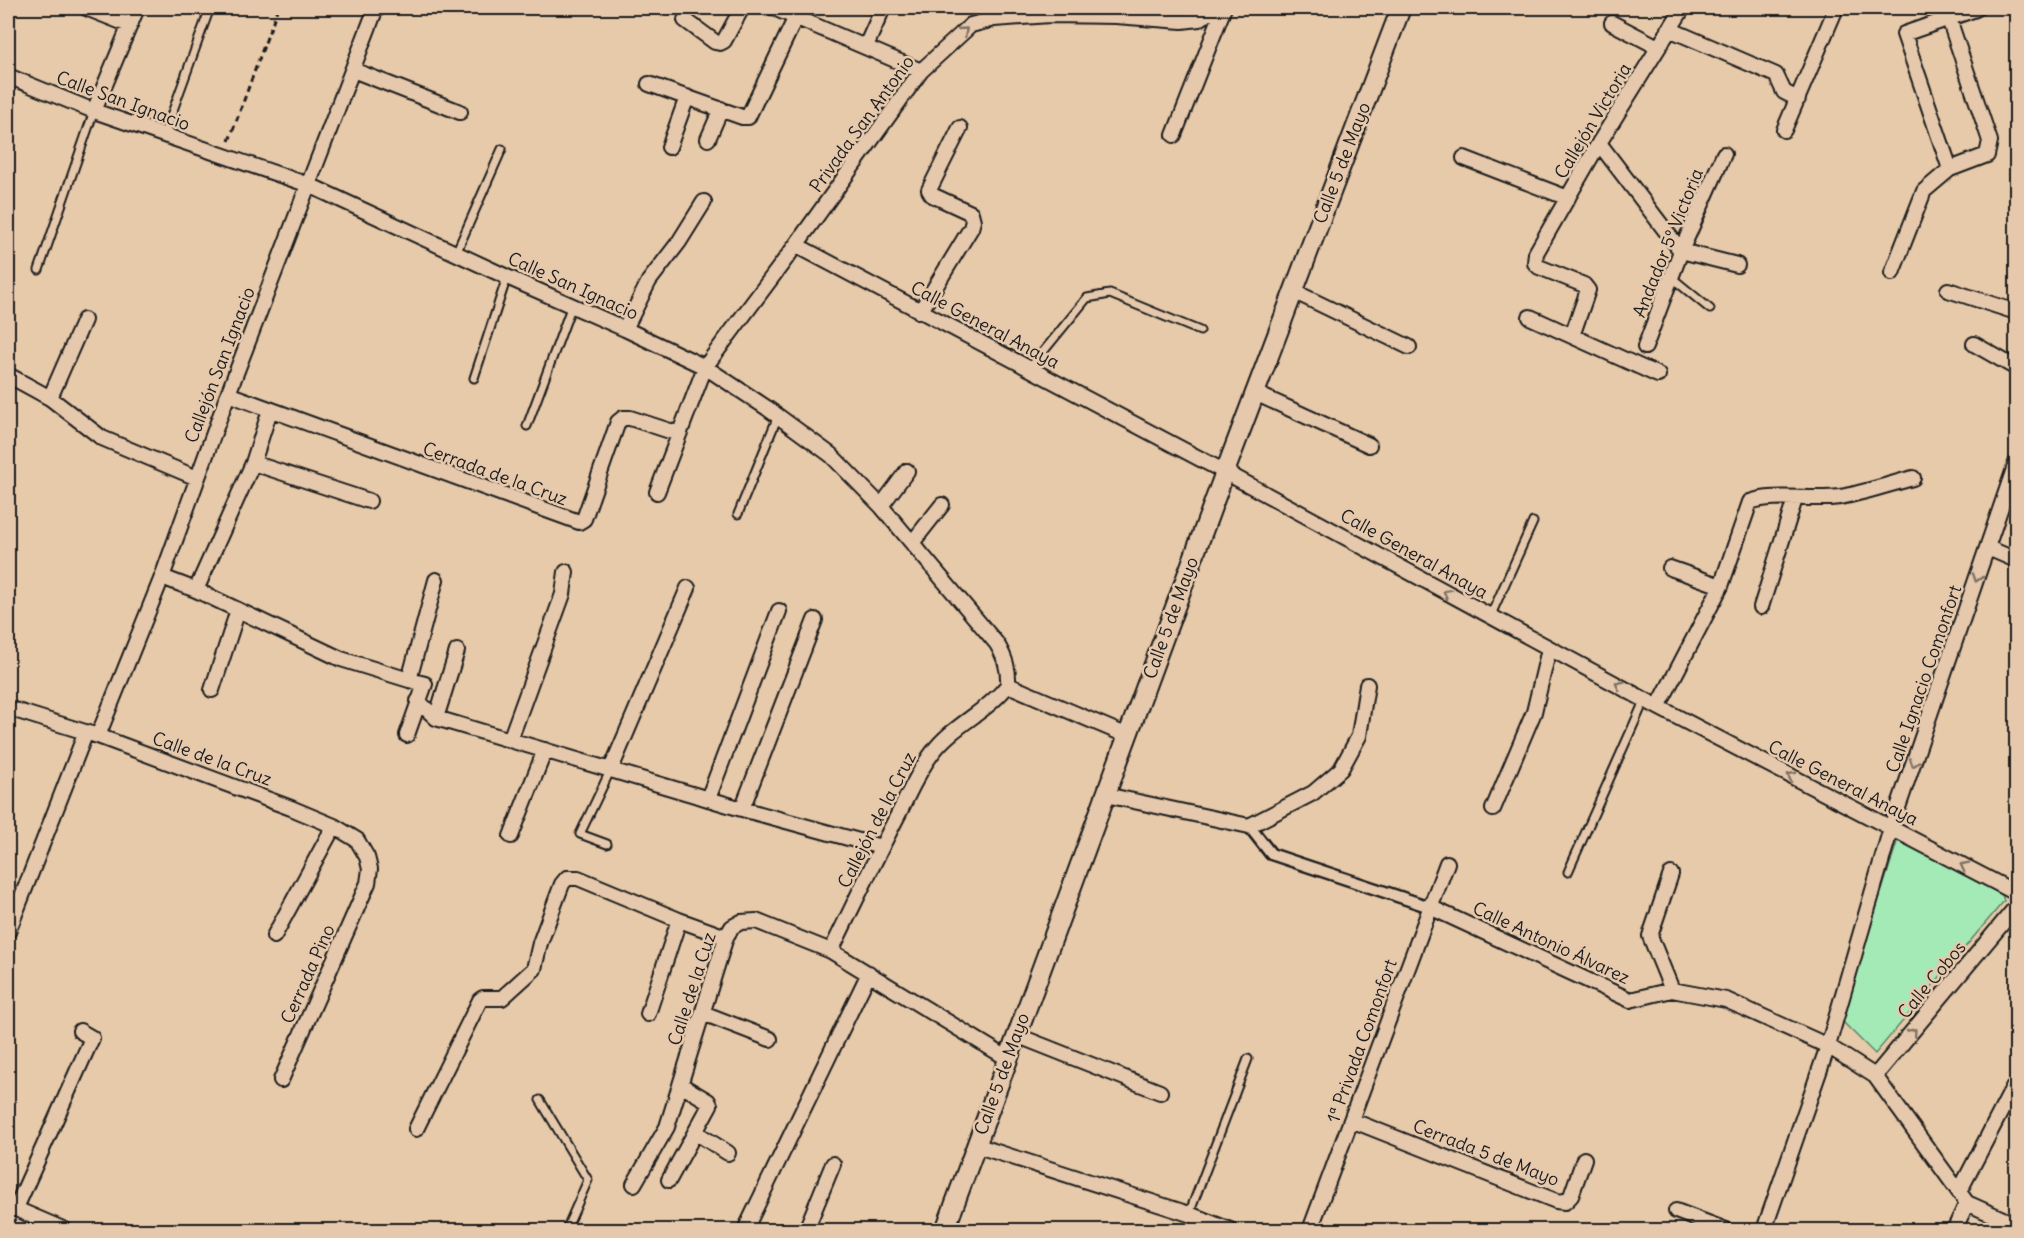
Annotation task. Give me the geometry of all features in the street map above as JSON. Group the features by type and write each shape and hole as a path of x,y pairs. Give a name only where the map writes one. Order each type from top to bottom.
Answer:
{"street":[{"path":"86,8 129,26"},
{"path":"94,111 137,8"},
{"name":"Callejón San Ignacio","path":"8,932 162,577 228,394 376,8"},
{"path":"685,20 715,42 720,43 724,41 742,8"},
{"path":"774,8 921,71"},
{"path":"866,46 883,8"},
{"name":"Privada San Antonio","path":"657,492 705,367 921,71 971,25 994,19 1118,12 1182,21 1199,19 1217,8"},
{"path":"1174,135 1224,8"},
{"name":"Calle 5 de Mayo","path":"945,1230 1225,472 1401,8"},
{"name":"Callejón Victoria","path":"1572,336 1588,290 1584,285 1539,267 1535,263 1536,254 1599,143 1683,8"},
{"path":"1950,169 1904,34 1977,8"},
{"path":"1784,130 1833,13"},
{"path":"650,84 742,117 748,117 796,17"},
{"path":"1892,273 1924,191 1950,169 1987,154 1990,141 1949,19"},
{"path":"1612,23 1658,47"},
{"path":"1670,29 1776,75 1784,92 1798,99"},
{"path":"353,70 460,112"},
{"name":"Calle San Ignacio","path":"8,76 94,111 309,185 705,367 831,454 881,506 997,644 1006,660 1009,673 1008,685"},
{"path":"669,147 687,97"},
{"path":"708,139 720,109"},
{"path":"920,312 971,228 973,220 971,213 932,195 929,190 960,128"},
{"path":"1599,143 1681,251 1737,265"},
{"name":"Andador 5º Victoria","path":"1645,347 1681,251 1724,154"},
{"path":"1464,158 1568,198"},
{"path":"625,329 649,281 680,242 704,202"},
{"name":"Calle General Anaya","path":"796,245 1225,472 1658,707 2016,893"},
{"path":"1947,290 2016,312"},
{"path":"1293,291 1409,347"},
{"path":"1530,317 1658,375"},
{"path":"50,398 84,320"},
{"path":"1974,344 2016,368"},
{"path":"8,375 50,398 102,438 197,478"},
{"path":"1255,393 1369,445"},
{"path":"196,590 253,463 270,410 228,394"},
{"name":"Cerrada de la Cruz","path":"270,410 573,522 584,519 618,422 622,418 630,418 679,434"},
{"path":"253,463 369,501"},
{"name":"Calle Ignacio Comonfort","path":"1764,1230 1828,1046 1891,828 2016,463"},
{"path":"881,506 907,471"},
{"path":"1658,707 1721,586 1750,502 1762,498 1839,497 1913,478"},
{"path":"1761,607 1795,499"},
{"path":"912,543 942,505"},
{"path":"1988,548 2016,560"},
{"path":"1671,568 1721,586"},
{"path":"510,740 563,594 566,572"},
{"path":"162,577 196,590 341,659 425,684 407,735"},
{"path":"409,680 436,580"},
{"path":"612,769 688,588"},
{"path":"212,690 238,610"},
{"path":"708,799 778,610"},
{"path":"742,809 815,620"},
{"path":"1493,808 1534,712 1549,648"},
{"path":"436,718 457,651"},
{"path":"1008,685 1128,736"},
{"name":"Callejón de la Cruz","path":"831,951 881,847 934,750 1000,696 1008,685"},
{"path":"1106,795 1249,826 1313,794 1341,769 1359,736 1366,685"},
{"path":"418,701 436,718 742,809 881,847"},
{"name":"Calle de la Cruz","path":"8,708 92,734 334,826 357,840 367,857 370,869 368,883"},
{"path":"511,836 545,750"},
{"path":"274,936 334,826"},
{"path":"1249,826 1271,854 1430,907"},
{"name":"1ª Privada Comonfort","path":"1310,1230 1447,863"},
{"path":"1671,874 1650,936 1672,990"},
{"path":"416,1129 480,1000 487,997 502,998 534,969 540,943 562,884 567,878 578,878 679,921 726,937"},
{"name":"Cerrada Pino","path":"281,1080 368,883"},
{"name":"Calle Antonio Álvarez","path":"1430,907 1630,1000 1672,990 1726,1000 1828,1046"},
{"name":"Calle Cobos","path":"1875,1076 2016,907"},
{"path":"648,1014 679,921"},
{"name":"Calle de la Cuz","path":"634,1184 667,1127 726,937 732,927 741,922 756,921 831,951 1007,1058"},
{"path":"745,1230 869,973"},
{"path":"703,1012 770,1039"},
{"path":"59,1228 12,1207 92,1038 80,1031"},
{"path":"1016,1035 1160,1092"},
{"path":"1828,1046 1875,1076 1963,1198 2016,1225"},
{"path":"669,1180 710,1105 708,1101 681,1085"},
{"path":"1954,1230 1963,1198 2013,1088"},
{"name":"Cerrada 5 de Mayo","path":"1351,1120 1556,1201 1564,1202 1571,1196 1584,1159"},
{"path":"695,1132 728,1152"},
{"path":"975,1145 1190,1214 1230,1230"},
{"path":"806,1230 833,1164"},
{"path":"1676,1211 1726,1230"}],"lane":[{"path":"164,135 210,8"},
{"path":"39,270 94,111"},
{"path":"456,253 502,149"},
{"path":"474,378 507,277"},
{"path":"1671,278 1710,309"},
{"path":"1029,369 1087,298 1110,294 1200,331"},
{"path":"527,426 572,305"},
{"path":"738,514 778,416"},
{"path":"1490,616 1533,522"},
{"path":"1568,872 1645,699"},
{"path":"607,844 580,834 612,769"},
{"path":"1190,1214 1248,1059"},
{"path":"540,1100 588,1180 566,1230"}],"path":[{"path":"231,135 277,10"}],"green space":[{"path":"1899,836 2000,888 2004,901 1875,1054 1841,1020"}]}
